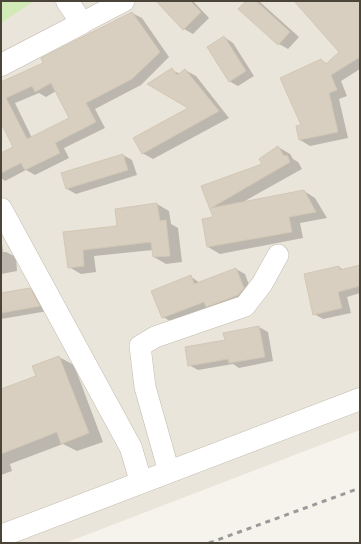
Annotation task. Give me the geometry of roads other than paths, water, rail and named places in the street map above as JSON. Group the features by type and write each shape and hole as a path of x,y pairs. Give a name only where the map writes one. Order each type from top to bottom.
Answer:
{"street":[{"path":"67,1 82,23"},
{"path":"1,65 124,1"},
{"path":"1,209 131,448 142,482"},
{"path":"168,472 145,387 140,346 155,337 245,306 262,284 278,255"},
{"path":"1,536 360,399"}],"railway":[{"path":"209,543 360,488"}]}
